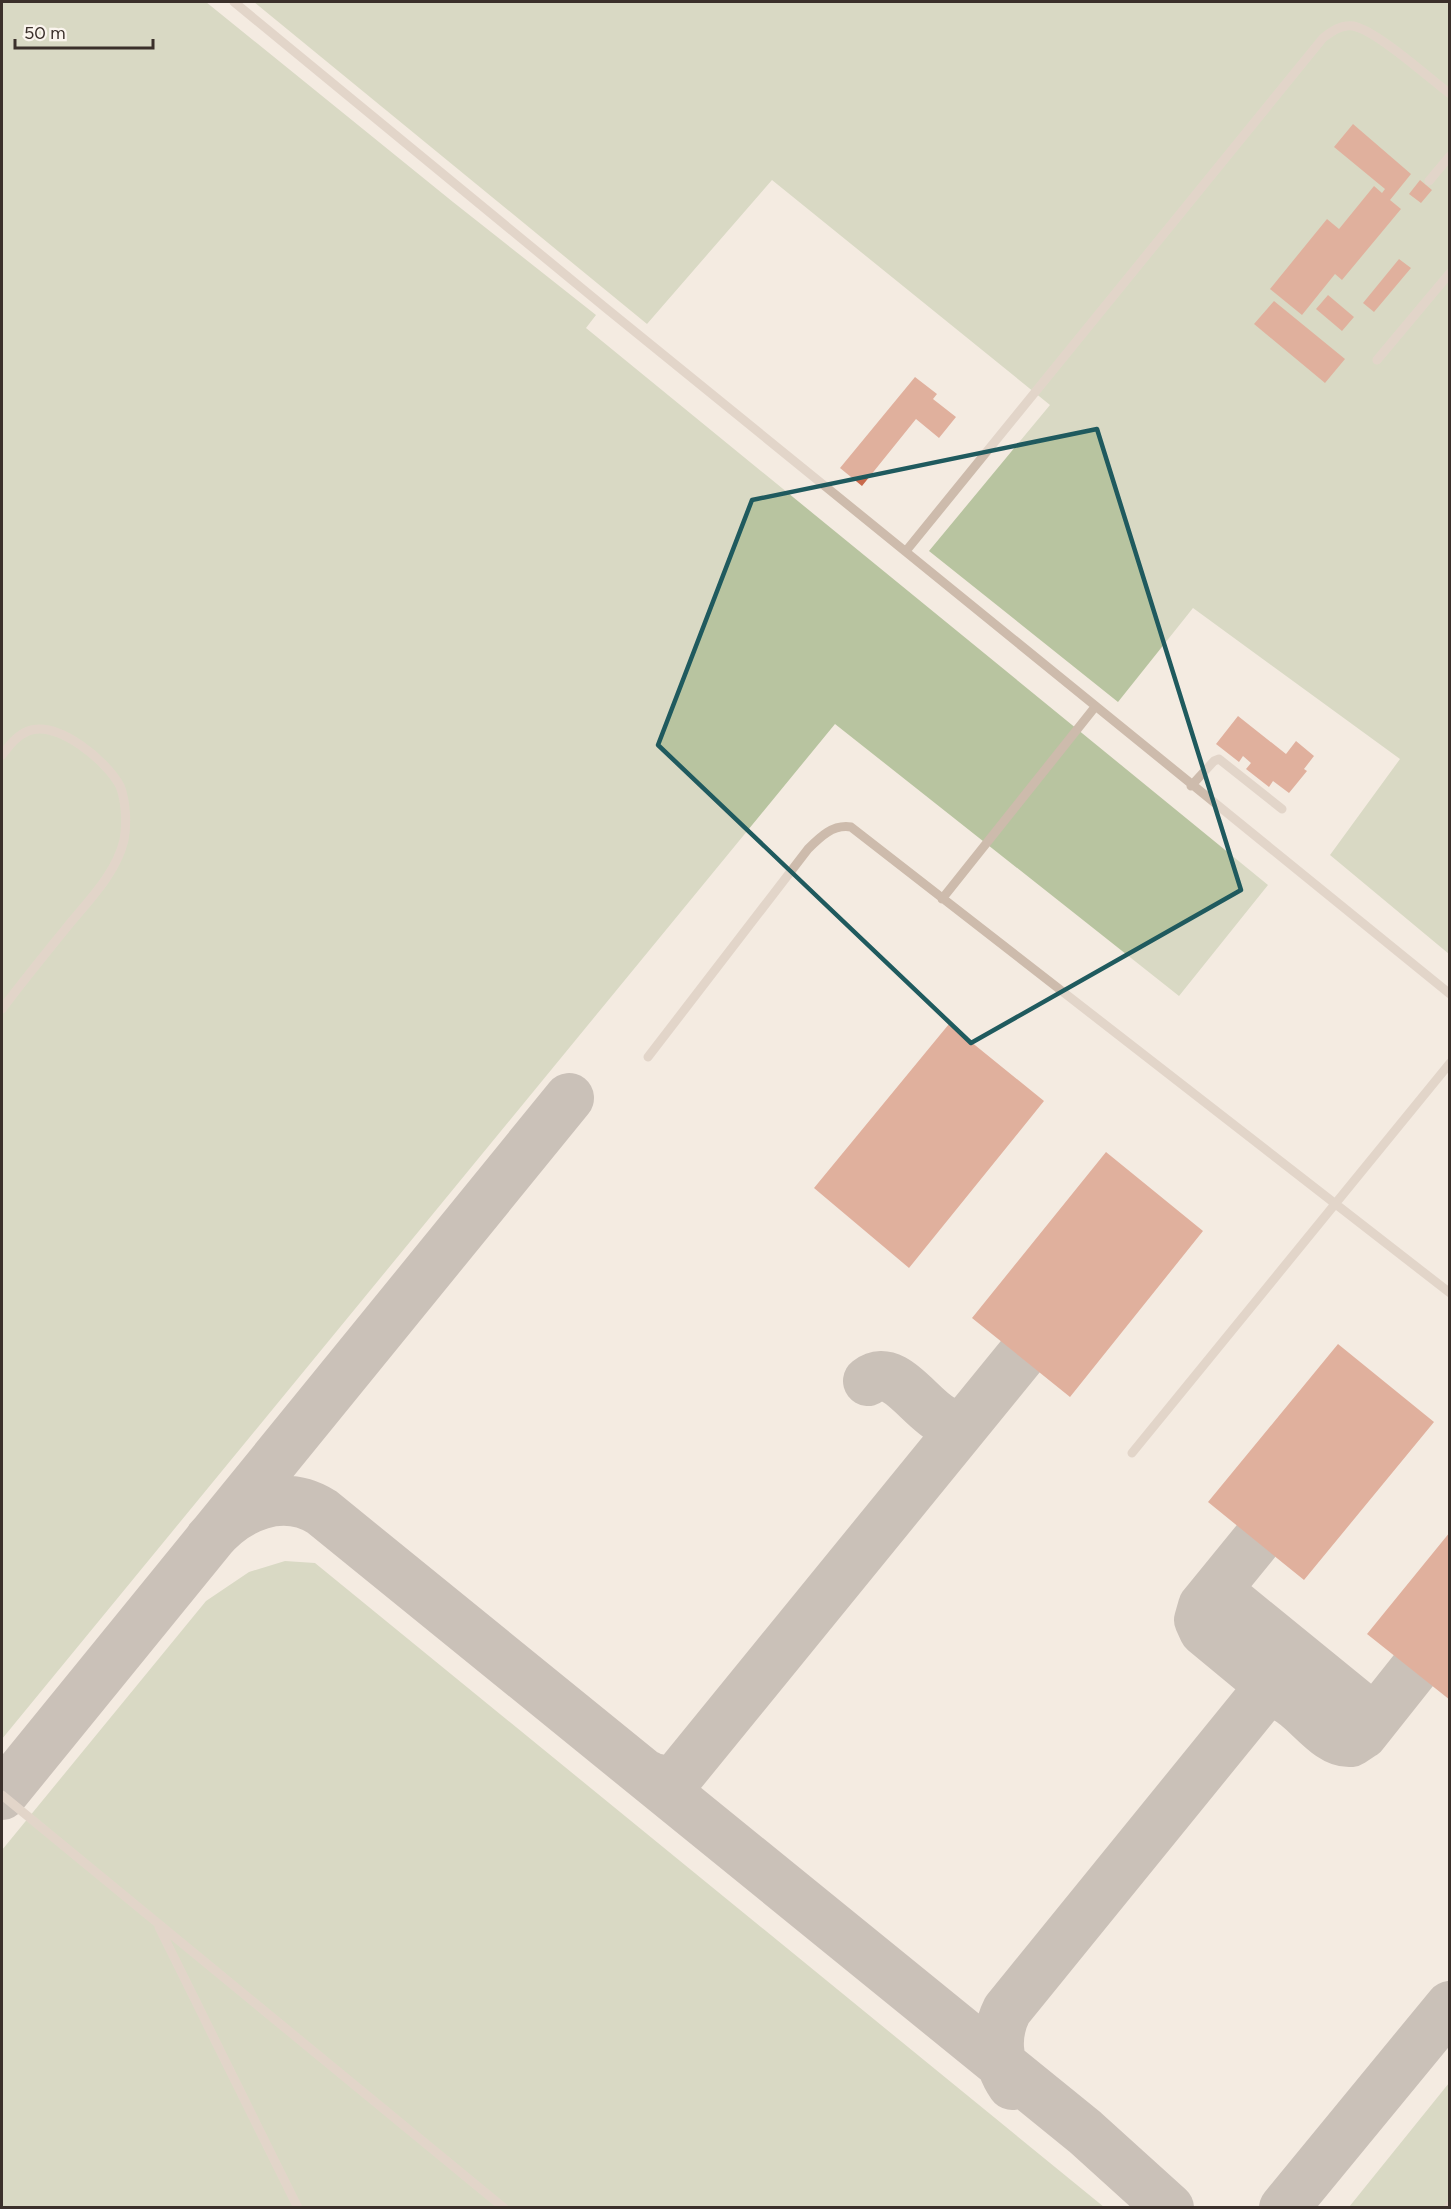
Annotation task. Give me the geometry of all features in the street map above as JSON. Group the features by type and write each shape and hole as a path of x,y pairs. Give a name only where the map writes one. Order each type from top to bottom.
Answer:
{"lane":[{"path":"234,2 1191,786 1449,994"},
{"path":"906,551 1323,38 1332,31 1345,26 1355,26 1374,35 1449,94"},
{"path":"1429,181 1449,156"},
{"path":"1377,360 1449,273"},
{"path":"942,899 1095,707"},
{"path":"2,755 16,738 28,731 43,728 69,738 91,755 115,779 123,796 125,823 125,838 121,850 101,885 2,1008"},
{"path":"1191,786 1214,761 1219,759 1282,809"},
{"path":"648,1057 808,849 833,829 843,826 850,827 1449,1293"},
{"path":"1132,1454 1449,1063"},
{"path":"2,1795 504,2208"},
{"path":"157,1922 298,2208"}],"highlighted area":[{"path":"1097,429 1241,890 971,1043 658,745 752,500"}],"green space":[{"path":"2,2 206,2 596,315 586,328 1268,885 1179,996 835,724 2,1739"},
{"path":"254,2 1449,2 1449,954 1330,855 1400,759 1193,608 1118,702 929,551 1050,405 772,180 647,324"},
{"path":"285,1561 315,1563 1104,2207 2,2208 2,1850 206,1601 249,1572"},
{"path":"1449,2083 1449,2207 1349,2207"}],"building":[{"path":"1353,124 1411,174 1390,200 1401,209 1342,280 1335,274 1302,315 1270,289 1327,219 1339,229 1374,186 1382,193 1385,189 1334,147"},
{"path":"1420,180 1432,190 1421,203 1409,194"},
{"path":"1399,259 1411,268 1374,312 1363,303"},
{"path":"1328,295 1354,317 1342,331 1316,309"},
{"path":"1274,301 1345,359 1325,383 1254,324"},
{"path":"915,377 937,394 933,399 956,417 939,438 916,419 862,486 840,468"},
{"path":"1238,716 1286,754 1296,741 1314,756 1304,769 1307,771 1289,793 1273,781 1269,787 1246,769 1251,763 1243,756 1239,762 1216,744"},
{"path":"949,1024 1044,1101 909,1268 814,1188"},
{"path":"1106,1152 1203,1231 1070,1397 972,1318"},
{"path":"1338,1344 1434,1422 1304,1580 1208,1502"},
{"path":"1450,1532 1450,1700 1367,1634"}],"taxiway":[{"path":"2,1795 569,1098"},
{"path":"645,1774 663,1780 681,1773 1020,1357"},
{"path":"868,1381 881,1376 894,1379 944,1421 957,1424 970,1418"},
{"path":"209,1540 233,1518 261,1504 291,1501 322,1512 1085,2132 1169,2208"},
{"path":"1256,1541 1203,1606 1199,1620 1204,1631 1256,1674 1262,1689 1258,1701 1270,1695 1282,1696 1327,1733 1339,1740 1351,1742 1363,1734 1413,1671"},
{"path":"1203,1606 1216,1598 1230,1601 1360,1707 1366,1718 1363,1734"},
{"path":"1012,2085 1003,2067 999,2048 1000,2029 1007,2010 1258,1701"},
{"path":"1284,2208 1450,2006"}]}
